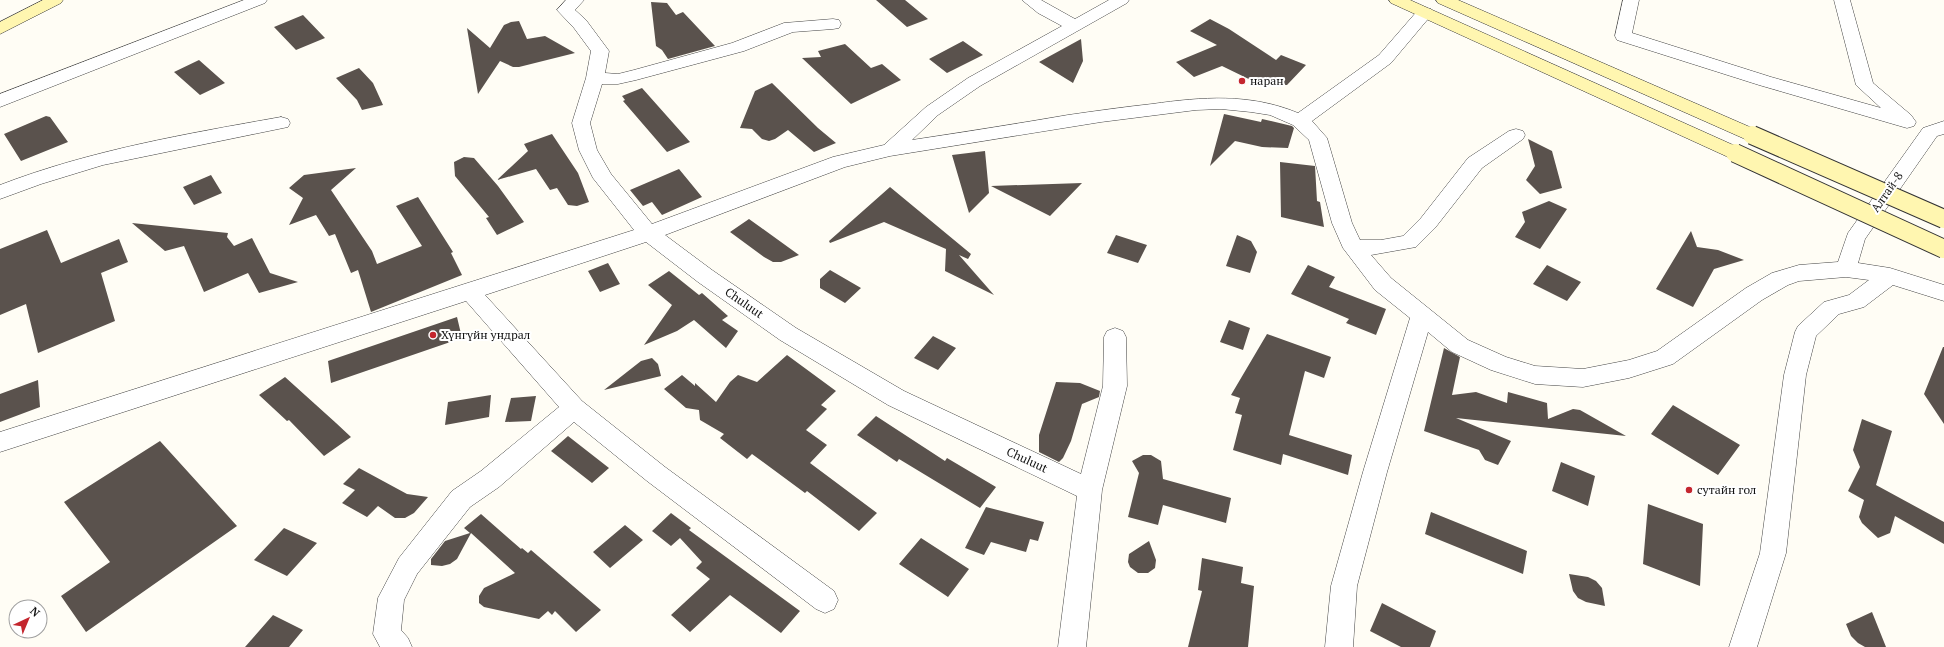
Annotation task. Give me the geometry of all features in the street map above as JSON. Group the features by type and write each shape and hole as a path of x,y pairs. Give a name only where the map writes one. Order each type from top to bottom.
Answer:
{"main road":[{"path":"0,28 55,0"},
{"path":"1397,0 1944,248"},
{"path":"1444,0 1944,219"}],"street":[{"path":"0,101 259,0"},
{"name":"Chuluut","path":"576,0 565,10 580,24 600,51 595,78 580,123 588,150 604,178 647,232 705,276 788,334 896,398 1090,490"},
{"path":"1030,0 1044,10 1074,25"},
{"path":"890,150 932,111 974,82 1121,0"},
{"path":"1631,0 1623,36 1765,82 1907,122"},
{"path":"1842,0 1865,85 1926,138"},
{"path":"1300,121 1384,59 1425,13"},
{"path":"595,78 618,79 636,76 738,47 790,27 833,24"},
{"path":"0,442 619,244 647,232 840,162 890,150 1100,116 1196,104 1221,103 1251,106 1274,110 1300,121 1318,138 1342,223 1353,248 1383,284 1421,317 1460,346 1499,364 1536,375 1583,378 1665,358 1754,294 1780,279 1799,273 1846,269 1890,276 1944,293"},
{"path":"0,192 30,180 79,164 281,123"},
{"name":"Алтай-8","path":"1846,269 1855,238 1930,132 1944,128"},
{"path":"1353,248 1381,247 1409,242 1428,223 1475,162 1516,135"},
{"path":"1743,647 1773,553 1794,375 1806,332 1832,308 1856,301 1890,276"},
{"path":"469,291 574,408 656,474 825,600"},
{"path":"1339,647 1344,586 1375,472 1421,317"},
{"path":"1072,647 1090,490 1115,386 1115,337"},
{"path":"398,647 387,634 391,598 408,566 461,500 490,479 574,408"}],"building":[{"path":"876,0 905,0 928,19 907,27"},
{"path":"651,2 667,3 676,15 683,12 715,46 668,59 662,50 656,46"},
{"path":"303,15 325,38 296,50 274,27"},
{"path":"1210,19 1229,29 1276,60 1281,55 1306,65 1287,85 1261,85 1222,66 1194,77 1176,62 1217,45 1190,31"},
{"path":"519,21 527,39 545,36 575,53 519,67 513,67 500,61 478,94 467,28 490,48 504,25"},
{"path":"1081,39 1083,61 1073,83 1039,62"},
{"path":"963,41 983,55 947,73 929,59"},
{"path":"845,44 871,68 882,64 901,80 851,104 802,58 821,57 818,51"},
{"path":"199,60 225,83 200,95 174,72"},
{"path":"359,68 373,83 383,105 362,110 357,100 336,78"},
{"path":"772,83 818,128 836,143 814,152 788,130 775,139 769,141 762,139 752,129 740,128 755,91"},
{"path":"642,88 690,142 667,152 623,101 625,100 622,96"},
{"path":"1224,114 1261,122 1262,119 1292,126 1294,128 1288,148 1262,147 1235,141 1210,166"},
{"path":"46,116 50,117 68,142 21,161 4,134"},
{"path":"552,134 578,173 589,202 577,206 568,205 557,188 550,190 536,169 497,180 528,151 524,144"},
{"path":"1528,139 1552,151 1562,188 1540,194 1526,180 1535,166"},
{"path":"985,151 989,193 969,213 952,155"},
{"path":"464,157 474,158 498,186 524,222 497,235 486,218 489,217 455,176 454,162"},
{"path":"1280,162 1315,166 1317,201 1320,202 1324,227 1281,217"},
{"path":"356,168 331,190 372,251 377,264 422,246 396,206 418,197 453,252 451,253 462,275 371,312 358,270 351,273 335,234 329,236 316,215 289,225 303,198 289,188 304,175"},
{"path":"679,169 702,197 662,215 652,202 643,206 630,190"},
{"path":"211,175 222,193 194,205 183,187"},
{"path":"1082,183 1050,216 991,186"},
{"path":"890,187 971,254 968,259 959,255 994,295 945,271 946,249 884,222 830,243 829,241"},
{"path":"1549,201 1567,209 1540,249 1515,237 1525,222 1522,212"},
{"path":"749,219 799,255 781,262 773,262 730,232"},
{"path":"132,223 228,233 227,237 234,246 252,238 270,273 298,282 259,293 248,273 204,292 184,246 165,251"},
{"path":"47,230 61,263 119,239 128,262 101,273 115,321 38,353 26,304 0,315 0,249"},
{"path":"1691,231 1697,247 1718,250 1744,260 1714,269 1693,307 1656,289"},
{"path":"1116,235 1147,245 1138,263 1107,253"},
{"path":"1237,235 1251,241 1257,252 1250,273 1226,266"},
{"path":"608,263 620,284 600,292 588,271"},
{"path":"1308,265 1335,277 1329,287 1386,309 1376,335 1346,323 1349,319 1291,294"},
{"path":"1547,265 1581,282 1567,301 1533,284"},
{"path":"830,270 861,288 845,303 820,288 820,279"},
{"path":"669,271 699,295 702,293 728,316 722,320 738,331 726,348 694,320 677,331 644,345 672,305 648,285"},
{"path":"457,317 462,338 331,383 328,361"},
{"path":"1229,320 1250,328 1243,350 1220,342"},
{"path":"1267,334 1331,357 1324,378 1305,371 1289,435 1352,455 1348,475 1283,454 1281,465 1233,450 1242,415 1235,413 1240,398 1231,395"},
{"path":"933,336 956,348 938,370 914,358"},
{"path":"1944,347 1944,424 1924,394"},
{"path":"1444,348 1460,357 1452,395 1476,392 1507,403 1508,392 1547,403 1548,419 1573,409 1580,410 1626,436 1456,418 1511,441 1498,465 1485,460 1479,450 1424,431"},
{"path":"787,355 836,391 821,405 827,409 806,430 827,445 810,463 877,513 859,531 807,491 805,493 752,454 747,459 720,438 724,434 700,420 699,410 686,408 664,389 682,375 695,386 695,383 716,402 730,382 738,375 757,382"},
{"path":"652,358 658,364 661,376 604,390 641,361"},
{"path":"285,377 351,437 324,456 289,420 287,421 259,395"},
{"path":"38,380 40,407 0,422 0,394"},
{"path":"1056,382 1080,383 1100,391 1099,397 1082,404 1071,441 1063,458 1059,462 1039,452 1039,435"},
{"path":"491,395 489,417 445,425 448,402"},
{"path":"536,396 531,421 505,422 511,398"},
{"path":"1673,405 1740,445 1718,475 1651,434"},
{"path":"876,416 945,461 947,458 996,487 980,508 899,459 897,462 857,435"},
{"path":"1862,419 1892,431 1876,485 1944,522 1944,544 1895,516 1890,533 1878,538 1862,523 1859,517 1864,500 1848,491 1860,467 1853,450"},
{"path":"568,436 609,468 592,483 551,451"},
{"path":"160,441 237,526 86,632 61,596 110,562 64,502"},
{"path":"1143,455 1151,455 1161,461 1163,479 1231,498 1226,523 1163,505 1158,525 1128,517 1139,473 1132,461"},
{"path":"1561,462 1595,476 1588,506 1552,491"},
{"path":"359,468 407,494 428,497 414,513 405,518 395,518 378,506 367,517 342,503 355,490 343,484"},
{"path":"1648,504 1703,524 1700,586 1643,564"},
{"path":"986,507 1044,522 1038,541 1030,539 1026,552 991,542 984,555 965,548"},
{"path":"1431,512 1527,551 1523,574 1425,534"},
{"path":"671,513 691,528 689,530 800,611 781,633 730,595 690,632 671,615 710,579 696,568 702,562 680,538 671,546 652,531"},
{"path":"481,514 521,549 522,548 528,553 531,550 601,610 576,632 555,611 552,615 548,611 539,619 484,607 479,603 479,596 484,588 515,573 471,533 457,559 450,564 442,566 431,565 431,559 445,541 470,533 464,528"},
{"path":"625,525 643,540 610,568 593,552"},
{"path":"284,528 317,543 287,576 254,560"},
{"path":"921,538 969,569 948,597 899,564"},
{"path":"1149,541 1156,560 1155,568 1148,573 1138,573 1130,567 1128,562 1129,554"},
{"path":"1202,558 1243,567 1241,583 1254,586 1248,647 1188,647 1202,591 1198,590"},
{"path":"1569,574 1588,577 1596,581 1602,588 1605,606 1586,602 1578,598 1573,591"},
{"path":"1382,603 1436,631 1430,647 1401,647 1370,631"},
{"path":"1872,612 1886,647 1865,647 1858,643 1851,636 1846,624"},
{"path":"273,615 303,630 289,647 245,647"}],"place":[{"name":"наран","path":"1242,81"},
{"name":"Хүнгүйн ундрал","path":"433,335"},
{"name":"сутайн гол","path":"1689,490"}]}
